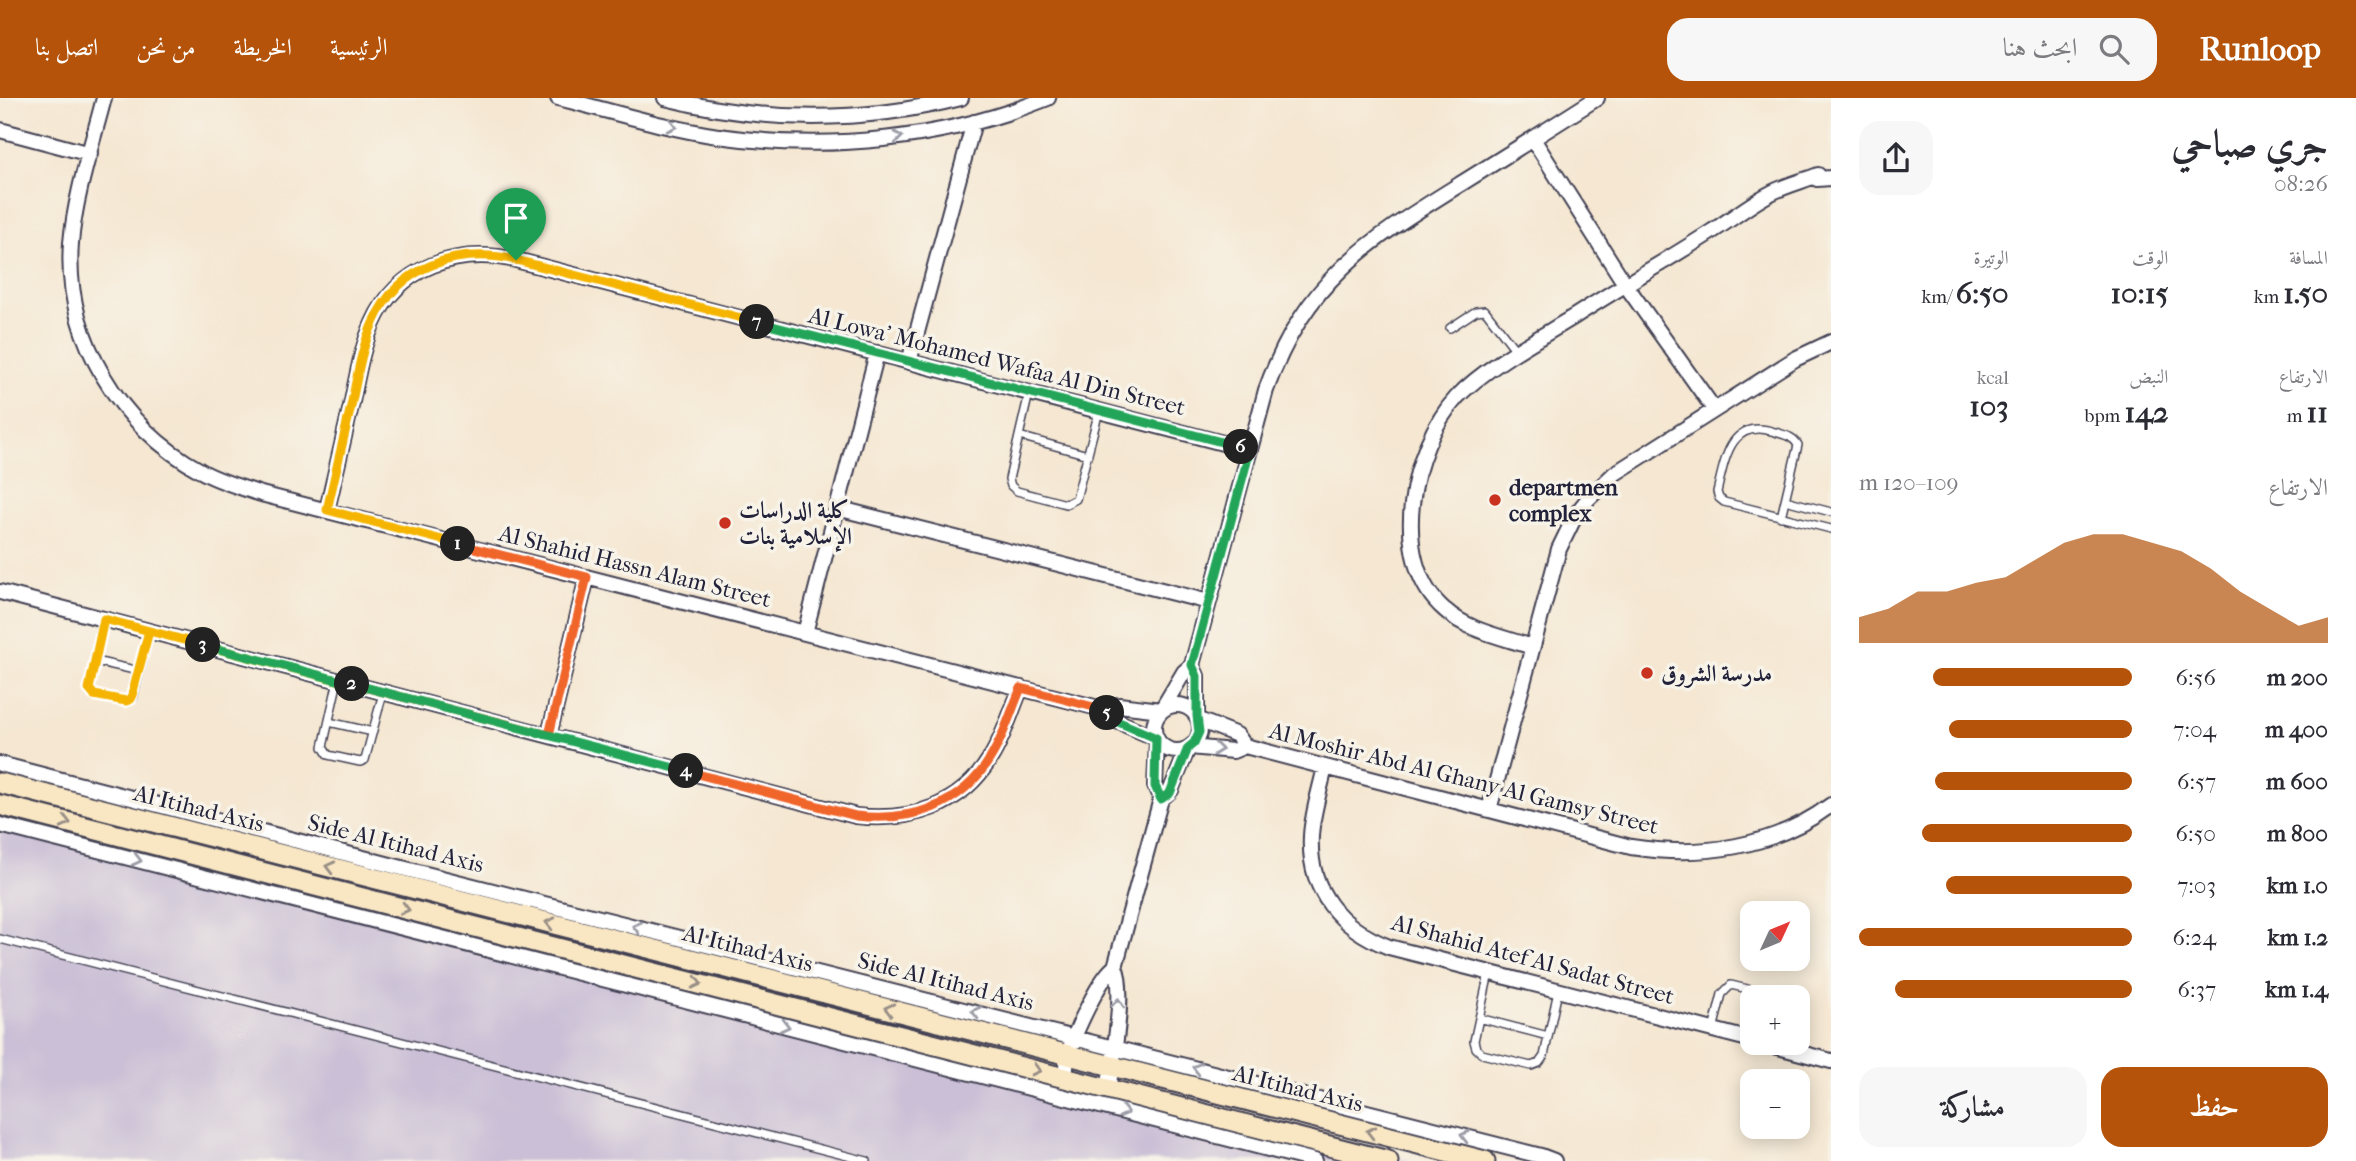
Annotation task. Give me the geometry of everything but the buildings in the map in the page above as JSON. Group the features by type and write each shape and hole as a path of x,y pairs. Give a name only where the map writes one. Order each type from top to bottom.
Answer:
{"street":[{"name":"Al Shahid Hassn Alam Street","path":"104,98 75,214 71,275 76,306 84,336 111,391 130,415 177,457 231,485 1105,710 1114,720 1156,739"},
{"path":"558,98 685,130 781,142 835,142 910,135 974,122 1048,98"},
{"path":"665,98 723,111 825,117 892,112 961,98"},
{"path":"1161,799 1155,786 1154,720 1184,672 1192,665 1250,450 1277,362 1308,307 1327,283 1373,240 1597,98"},
{"path":"909,362 974,122"},
{"path":"0,130 90,154"},
{"path":"1533,139 1625,284 1714,409"},
{"path":"1532,648 1468,625 1444,610 1423,583 1415,557 1411,512 1416,476 1437,425 1459,395 1517,352 1625,284 1775,191 1818,175 1817,179 1831,178"},
{"name":"Al Lowa' Mohamed Wafaa Al Din Street","path":"327,510 373,321 383,305 409,278 442,261 479,254 498,256 1250,450"},
{"path":"1489,810 1559,549 1576,514 1614,474 1794,359 1831,342"},
{"path":"805,633 877,353"},
{"path":"837,508 1209,602"},
{"path":"549,735 587,577"},
{"path":"0,592 856,816 878,819 901,817 943,804 978,776 1001,738 1021,688"},
{"path":"1108,1088 1119,980 1115,967 1161,799 1171,790 1189,747 1198,738 1197,676 1192,665"},
{"name":"Al Shahid Hassn Alam Street","path":"1105,710 1119,705 1161,710"},
{"path":"1161,710 1168,706 1181,705 1198,718"},
{"name":"Al Moshir Abd Al Ghany Al Gamsy Street","path":"1198,718 1237,735 1245,746"},
{"path":"1156,739 1171,750 1189,747"},
{"name":"Al Moshir Abd Al Ghany Al Gamsy Street","path":"1189,747 1233,751 1245,746 1631,848 1689,852 1745,845 1799,825 1831,806"},
{"name":"Side Al Itihad Axis","path":"0,764 415,871 1071,1046"},
{"name":"Al Shahid Atef Al Sadat Street","path":"1325,768 1311,834 1311,855 1315,876 1324,895 1336,913 1351,928 1389,947 1740,1037"},
{"name":"Al Itihad Axis","path":"0,783 1071,1046 1485,1161"},
{"name":"Al Itihad Axis","path":"0,805 1388,1161"},
{"path":"0,825 1315,1161"},
{"path":"1065,1077 1071,1046 1105,975 1115,967"},
{"path":"1810,1054 1831,1060"},
{"path":"1113,1057 1554,1161"}],"lane":[{"path":"1450,328 1476,311 1485,310 1517,352"},
{"path":"1029,393 1010,483 1014,489 1066,504 1073,501 1077,495 1099,411"},
{"path":"1781,517 1798,449 1796,441 1790,436 1765,428 1755,429 1738,436 1727,450 1717,492 1719,498 1724,502 1781,517 1831,529"},
{"path":"1019,436 1088,455"},
{"path":"1785,500 1831,512"},
{"path":"104,619 89,687 94,695 128,701 134,695 149,631"},
{"path":"95,661 139,671"},
{"path":"338,680 323,747 328,755 362,761 367,756 383,692"},
{"path":"329,722 373,732"},
{"path":"0,939 867,1161"},
{"path":"1489,972 1474,1041 1482,1054 1535,1065 1542,1060 1558,990"},
{"path":"1713,1030 1723,994 1731,985 1740,987"},
{"path":"1479,1018 1548,1036"}],"shaded area":[{"path":"0,799 1413,1161 0,1161"}],"place":[{"name":"departmen complex","path":"1495,500"},
{"name":"كلية الدراسات الإسلامية بنات","path":"725,523"},
{"name":"مدرسة الشروق","path":"1647,673"}],"route":[{"path":"516,260 479,254 442,261 409,278 383,305 373,321 367,339 327,510 587,577 549,735 149,631 133,698 126,701 94,695 89,687 104,619 549,735 856,816 878,819 901,817 943,804 978,776 1001,738 1021,688 1105,710 1114,720 1156,738 1156,792 1161,799 1170,793 1188,748 1198,738 1200,726 1197,716 1197,676 1192,665 1250,450 516,260"}]}
